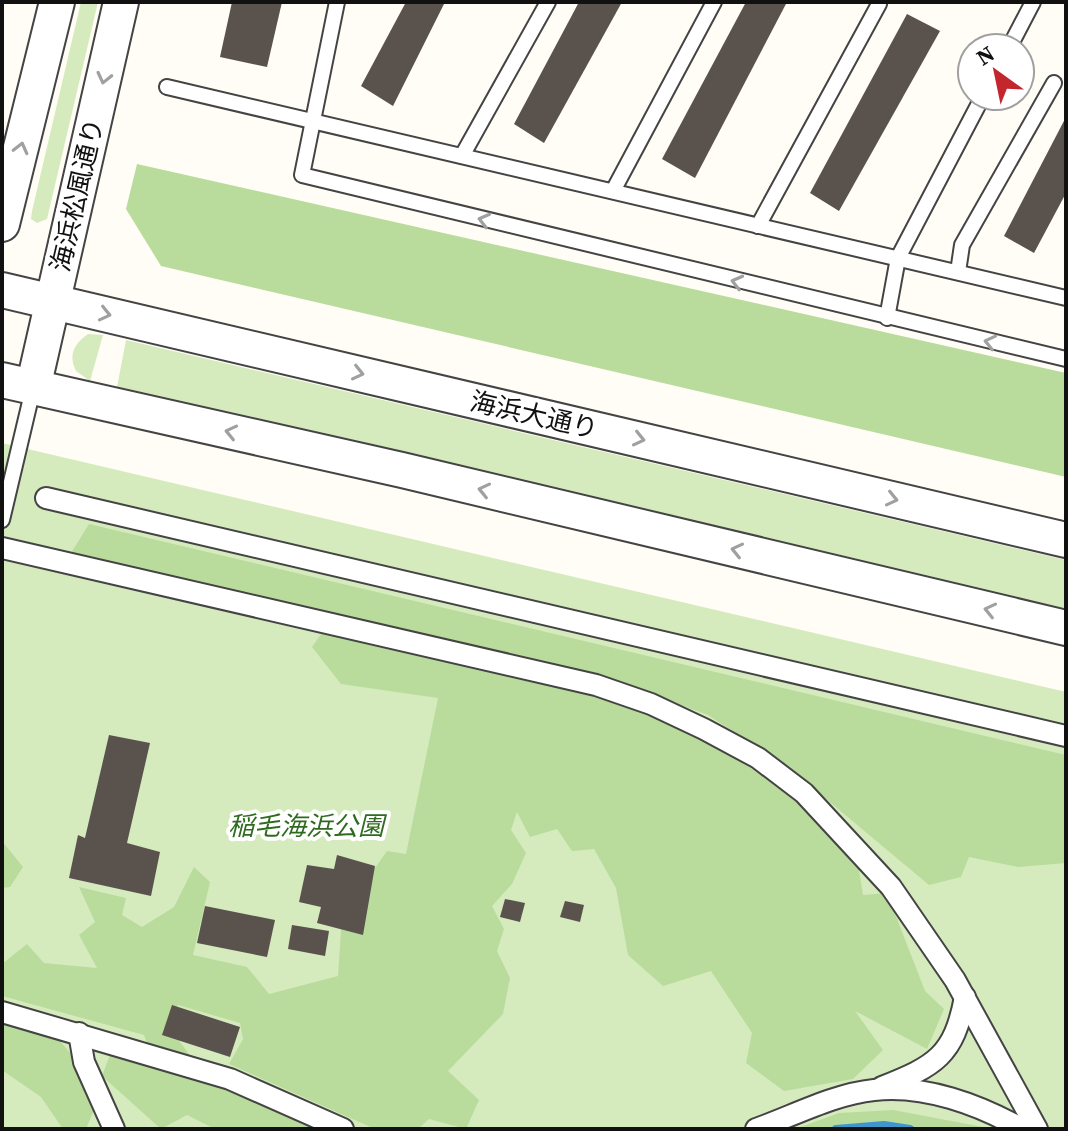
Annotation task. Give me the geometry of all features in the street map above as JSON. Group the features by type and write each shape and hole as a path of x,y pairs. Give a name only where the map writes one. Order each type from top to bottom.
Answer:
{"street":[{"path":"2,224 57,2"},
{"name":"海浜松風通り","path":"18,384 53,301 121,2"},
{"name":"海浜大通り","path":"2,290 1066,540"},
{"path":"18,384 402,470 1066,628"},
{"path":"46,498 1066,736"},
{"path":"2,548 596,685 651,704 758,758 804,793 891,887 965,997 1037,1129"},
{"path":"756,1129 923,1071 959,1031 965,997"},
{"path":"2,1012 230,1079 343,1129"},
{"path":"79,1033 84,1062 114,1129"},
{"path":"874,1090 928,1094 973,1105 1022,1129"}],"lane":[{"path":"337,2 302,175 1066,359"},
{"path":"462,156 548,2"},
{"path":"613,191 714,2"},
{"path":"1017,32 1033,2"},
{"path":"758,226 879,4"},
{"path":"958,272 962,245 1054,83"},
{"path":"167,87 1066,298"},
{"path":"887,318 898,258 975,112"},
{"path":"2,520 18,384"}],"green space":[{"path":"81,2 98,2 47,219 37,223 31,219 32,211"},
{"path":"137,164 1066,373 1066,477 161,266 126,209"},
{"path":"88,334 103,335 90,381 76,371 73,360 76,346"},
{"path":"126,340 1066,560 1066,610 117,387"},
{"name":"稲毛海浜公園","path":"2,443 1066,692 1066,1129 2,1129"},
{"path":"89,524 1066,755 1066,863 1018,867 969,857 961,877 929,885 789,768 708,715 600,675 71,553"},
{"path":"324,630 592,696 679,725 796,795 858,864 863,895 887,893 925,991 944,1009 927,1049 855,1011 883,1050 853,1079 784,1091 746,1063 752,1033 711,971 663,986 628,955 616,888 594,849 572,851 557,829 530,837 517,812 511,830 526,853 512,884 492,906 504,929 497,951 510,978 503,1014 448,1071 479,1100 466,1129 429,1119 418,1129 375,1129 229,1064 243,1039 240,1023 178,1005 167,1024 210,1083 326,1129 215,1129 187,1115 161,1129 102,1076 112,1049 153,1059 144,1035 2,996 2,964 27,944 44,963 97,968 79,935 95,922 79,887 126,898 122,915 142,927 174,907 194,867 210,882 193,955 247,967 269,994 338,976 342,915 387,851 406,854 438,698 341,684 312,647"},
{"path":"2,841 23,867 10,887 2,888"},
{"path":"2,1018 48,1027 88,1074 96,1105 86,1129 63,1129 41,1097 2,1070"},
{"path":"893,1110 994,1129 795,1129 839,1113"}],"building":[{"path":"232,2 282,2 267,67 220,57"},
{"path":"406,2 445,2 393,106 361,86"},
{"path":"579,2 622,2 544,143 514,124"},
{"path":"746,2 787,2 695,178 662,159"},
{"path":"907,14 940,31 839,211 810,193"},
{"path":"1066,117 1066,193 1034,253 1004,236"},
{"path":"109,735 150,743 127,843 160,852 151,896 69,878 78,835 85,838"},
{"path":"337,855 375,866 363,935 317,923 321,907 299,902 307,865 334,869"},
{"path":"505,899 525,903 520,922 500,917"},
{"path":"565,901 584,905 580,922 560,917"},
{"path":"205,906 275,920 267,957 197,943"},
{"path":"292,925 329,931 325,956 288,949"},
{"path":"172,1005 240,1027 230,1057 162,1035"}],"waterway":[{"path":"836,1129 884,1125 910,1129"}]}
